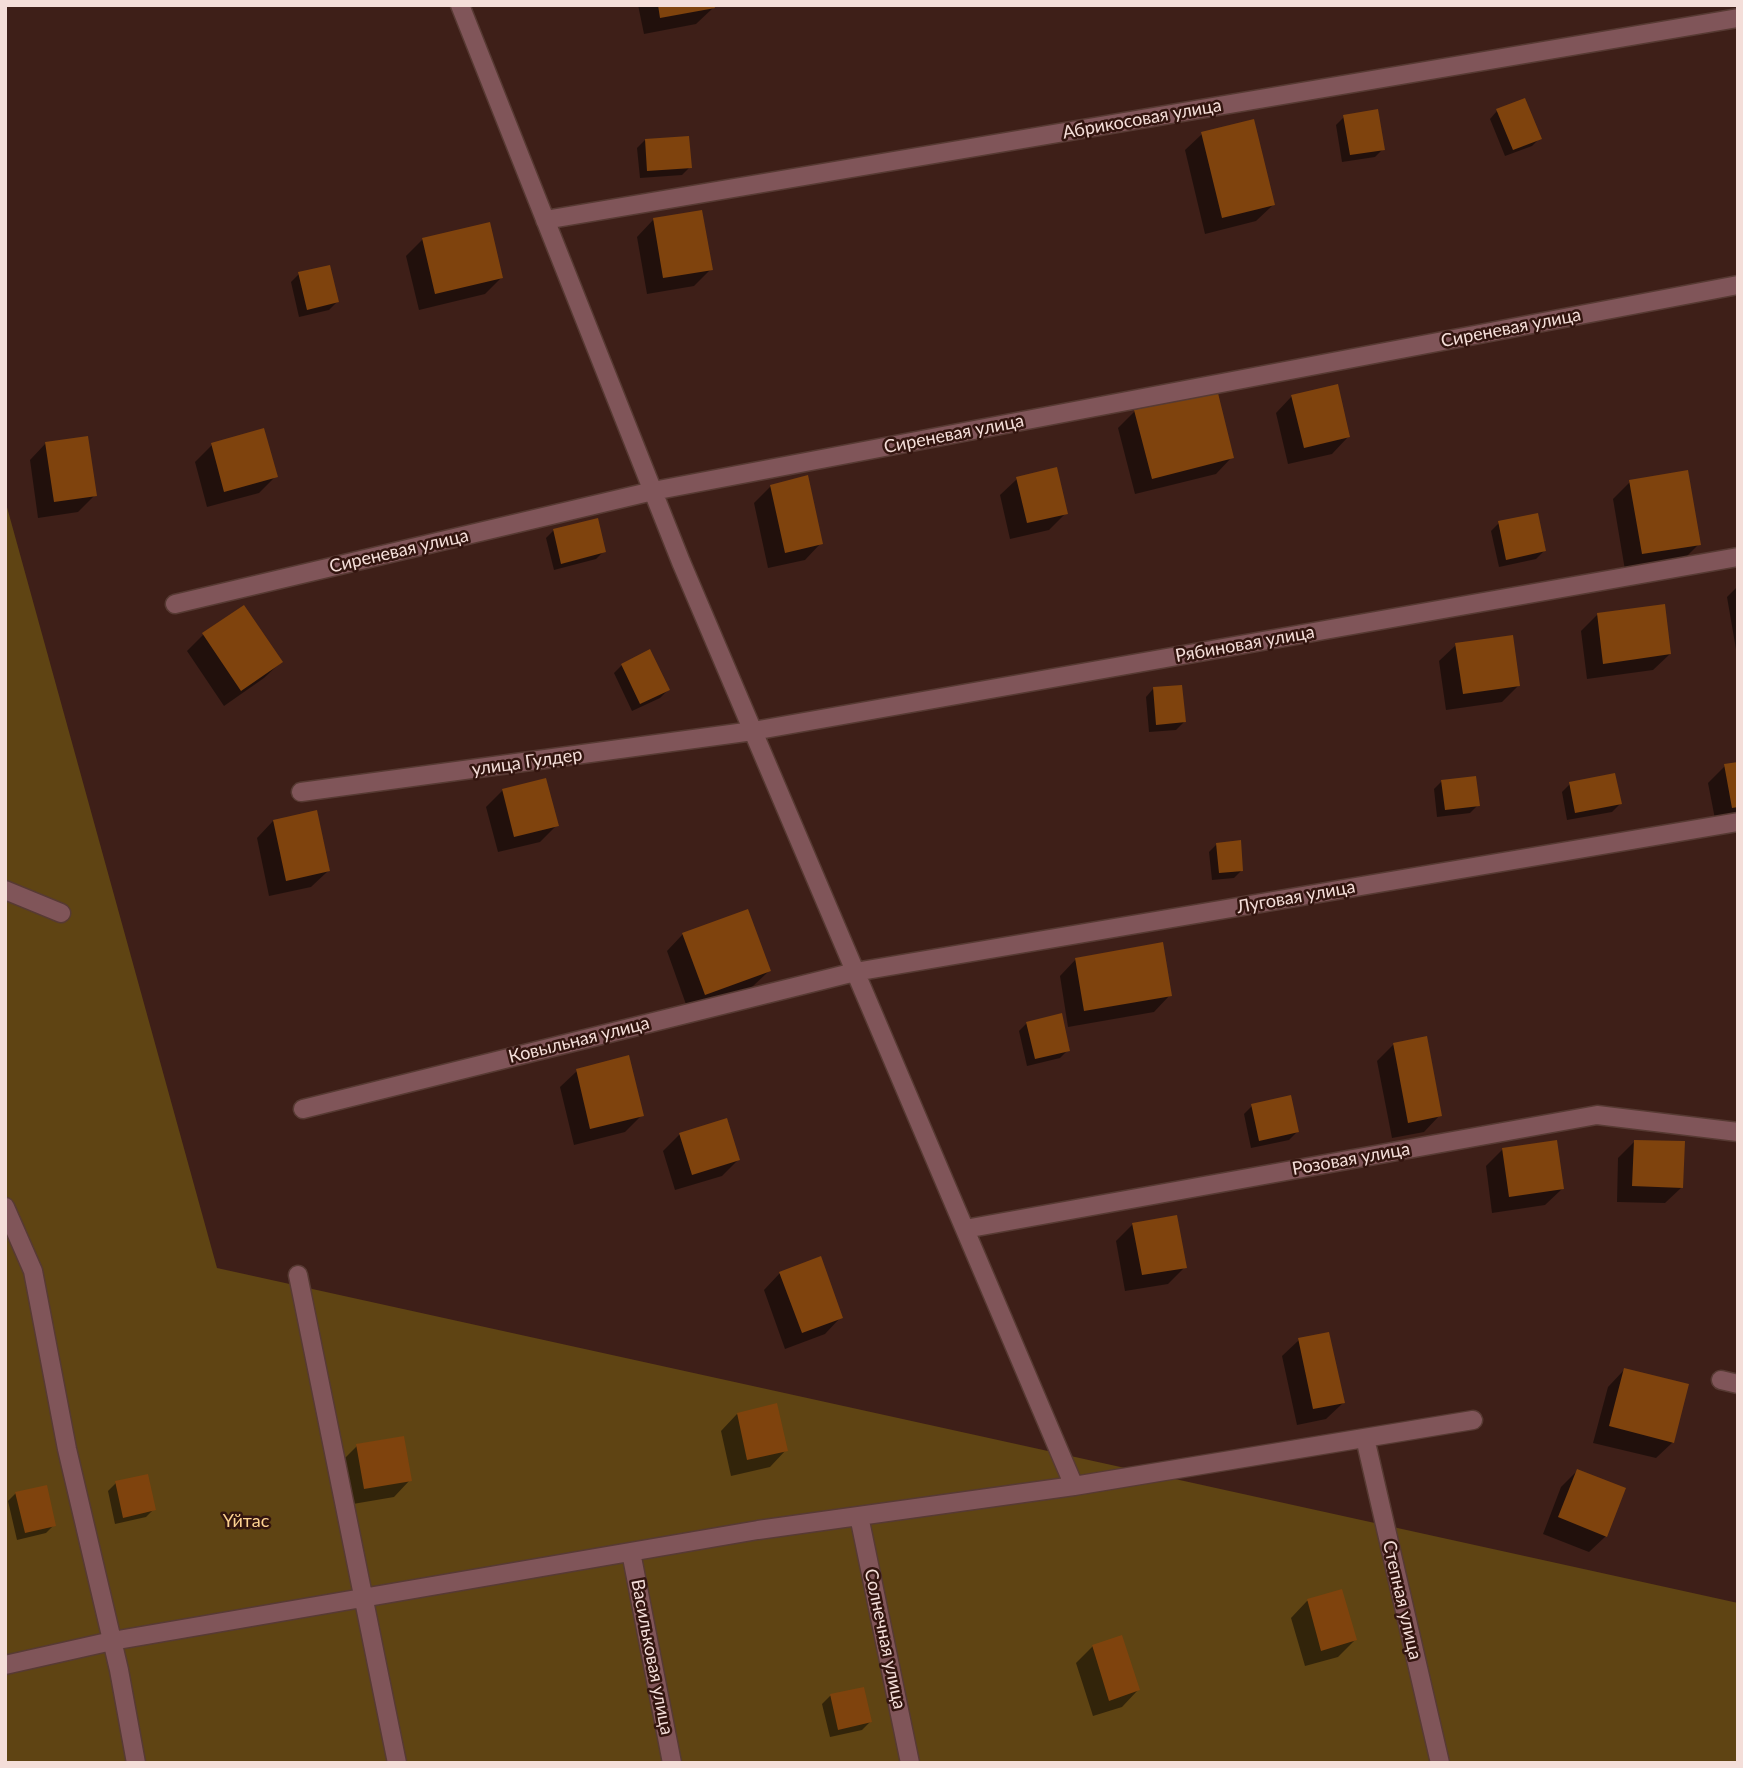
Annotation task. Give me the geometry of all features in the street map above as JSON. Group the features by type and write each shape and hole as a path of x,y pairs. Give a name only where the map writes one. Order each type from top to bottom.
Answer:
{"street":[{"path":"460,5 653,491 1074,1486"},
{"name":"Абрикосовая улица","path":"545,220 1738,18"},
{"name":"Сиреневая улица","path":"175,604 653,491 1738,285"},
{"name":"Рябиновая улица","path":"753,731 1738,557"},
{"name":"улица Гулдер","path":"300,792 753,731"},
{"name":"Луговая улица","path":"855,972 1738,822"},
{"path":"5,890 61,913"},
{"name":"Ковыльная улица","path":"303,1109 855,972"},
{"name":"Розовая улица","path":"965,1228 1597,1115 1738,1132"},
{"path":"5,1207 33,1271 67,1449 112,1641 136,1763"},
{"path":"298,1275 397,1763"},
{"path":"5,1665 112,1641 631,1552 1074,1486 1473,1420"},
{"name":"Степная улица","path":"1365,1438 1440,1763"},
{"name":"Солнечная улица","path":"859,1516 911,1763"},
{"name":"Васильковая улица","path":"631,1552 673,1763"}],"green space":[{"name":"Үйтас","path":"5,500 217,1268 1738,1603 1738,1763 5,1763"}],"building":[{"path":"658,5 714,5 715,8 660,18"},
{"path":"1525,98 1542,139 1513,150 1496,109"},
{"path":"1378,109 1385,150 1350,155 1343,115"},
{"path":"1254,119 1275,205 1222,218 1201,132"},
{"path":"689,136 692,168 647,171 645,139"},
{"path":"702,210 713,270 663,278 653,218"},
{"path":"490,222 503,278 435,294 422,238"},
{"path":"330,265 339,302 307,310 298,272"},
{"path":"1338,384 1350,437 1304,448 1291,395"},
{"path":"1217,389 1234,458 1152,479 1134,410"},
{"path":"264,428 278,477 224,492 211,443"},
{"path":"88,436 97,496 54,502 45,442"},
{"path":"1057,467 1068,514 1027,523 1016,477"},
{"path":"1688,470 1701,545 1642,554 1629,480"},
{"path":"808,475 823,544 785,553 770,485"},
{"path":"1538,513 1546,551 1506,560 1498,521"},
{"path":"598,518 606,552 561,564 553,529"},
{"path":"1665,604 1671,654 1603,664 1597,613"},
{"path":"244,605 283,662 241,691 202,633"},
{"path":"1513,635 1520,686 1463,694 1455,643"},
{"path":"650,649 670,690 640,704 621,664"},
{"path":"1182,685 1186,722 1156,725 1153,687"},
{"path":"1738,762 1738,807 1732,808 1724,764"},
{"path":"1615,773 1622,804 1575,813 1569,782"},
{"path":"1476,776 1480,806 1445,810 1441,780"},
{"path":"546,778 559,826 514,837 502,789"},
{"path":"317,810 330,871 286,881 273,820"},
{"path":"1241,840 1243,871 1219,873 1216,843"},
{"path":"748,909 771,971 705,995 682,933"},
{"path":"1163,942 1172,996 1084,1011 1075,958"},
{"path":"1062,1013 1070,1051 1035,1059 1026,1022"},
{"path":"1427,1036 1442,1116 1408,1123 1393,1043"},
{"path":"629,1055 644,1116 590,1129 576,1069"},
{"path":"1291,1095 1299,1132 1259,1141 1251,1104"},
{"path":"727,1118 740,1160 692,1175 679,1133"},
{"path":"1557,1140 1564,1189 1509,1197 1502,1148"},
{"path":"1634,1140 1685,1141 1683,1188 1632,1186"},
{"path":"1177,1215 1187,1268 1142,1275 1132,1223"},
{"path":"821,1256 843,1318 802,1333 779,1272"},
{"path":"1329,1332 1345,1403 1313,1409 1298,1338"},
{"path":"1624,1368 1689,1384 1674,1443 1609,1426"},
{"path":"777,1403 788,1451 747,1460 737,1413"},
{"path":"404,1436 412,1481 364,1489 356,1444"},
{"path":"1577,1469 1626,1488 1607,1537 1558,1517"},
{"path":"148,1474 156,1510 123,1518 115,1481"},
{"path":"47,1485 56,1526 25,1533 15,1492"},
{"path":"1342,1589 1357,1640 1321,1651 1307,1599"},
{"path":"1122,1635 1140,1690 1109,1701 1092,1645"},
{"path":"864,1687 872,1722 838,1730 830,1694"}]}
